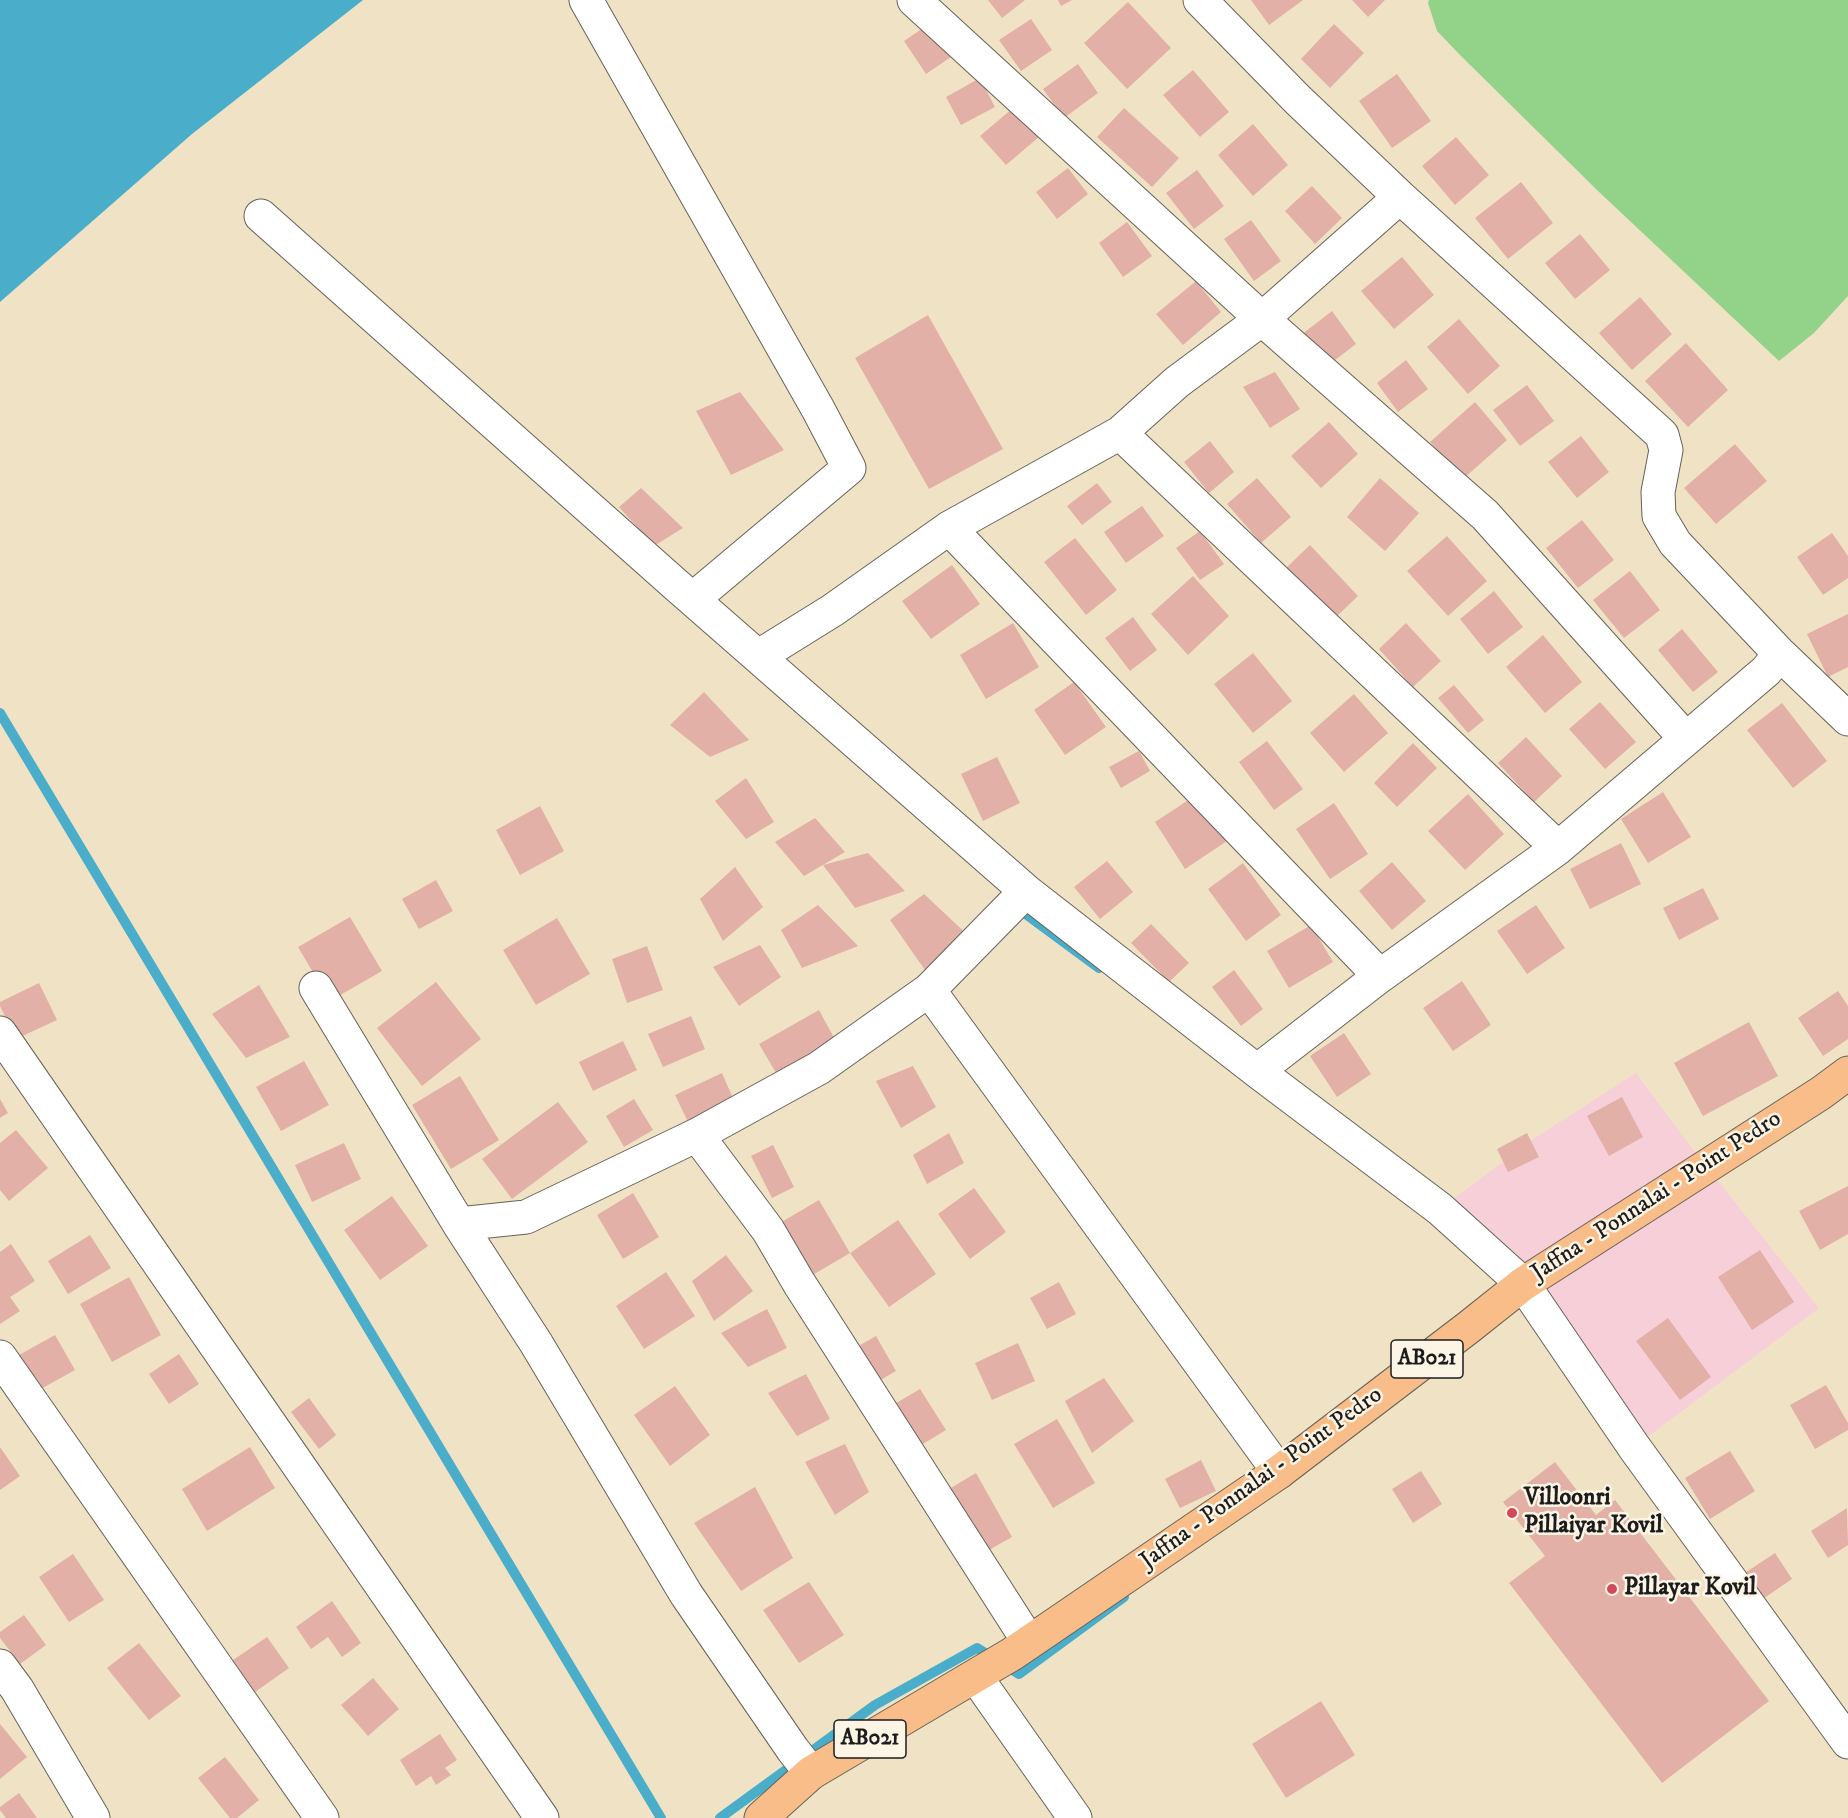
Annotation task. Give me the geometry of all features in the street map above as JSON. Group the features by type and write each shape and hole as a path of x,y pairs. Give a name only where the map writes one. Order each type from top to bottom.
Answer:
{"main road":[{"name":"Jaffna - Ponnalai - Point Pedro","path":"761,1818 811,1773 1001,1661 1279,1472 1523,1284 1848,1073"}],"street":[{"path":"586,0 818,409 849,468 693,599"},
{"path":"914,0 1262,319 1485,515 1686,739"},
{"path":"1200,0 1298,100 1400,197 1662,435 1665,450 1658,492 1659,516 1675,543 1780,654 1848,719"},
{"path":"759,656 833,610 949,528 1120,433 1177,382 1262,319 1400,197"},
{"path":"261,216 1026,891 1257,1071 1440,1209 1523,1284 1634,1447 1848,1742"},
{"path":"1120,433 1558,848"},
{"path":"949,528 1380,976"},
{"path":"1257,1071 1380,976 1558,848 1766,671 1780,654"},
{"path":"459,1224 526,1217 697,1135 819,1068 929,990 1026,891"},
{"path":"316,988 459,1224 536,1343 686,1594 811,1773"},
{"path":"929,990 1279,1472"},
{"path":"0,1033 542,1818"},
{"path":"697,1135 768,1230 799,1283 1001,1661 1075,1818"},
{"path":"0,1357 322,1818"},
{"path":"0,1666 17,1689 93,1818"}],"shaded area":[{"path":"1636,1073 1691,1147 1819,1308 1634,1447 1440,1209 1535,1138"}],"green space":[{"path":"1429,0 1848,0 1848,296 1814,333 1779,361 1598,191 1460,55 1437,31"}],"water":[{"path":"0,0 363,0 192,134 0,302"}],"building":[{"path":"988,0 1025,0 1002,18"},
{"path":"1058,0 1072,0 1061,6"},
{"path":"1251,0 1303,0 1269,25"},
{"path":"1352,0 1385,0 1368,17"},
{"path":"1128,2 1171,48 1127,89 1084,43"},
{"path":"1031,19 1052,50 1021,71 999,40"},
{"path":"932,22 954,55 926,74 904,41"},
{"path":"1334,24 1364,53 1330,88 1301,59"},
{"path":"1078,64 1098,93 1064,118 1043,89"},
{"path":"1193,70 1229,112 1200,137 1163,95"},
{"path":"1397,74 1431,121 1392,148 1359,101"},
{"path":"980,78 995,107 961,125 946,97"},
{"path":"1013,108 1039,137 1006,165 980,136"},
{"path":"1124,108 1179,158 1152,187 1097,137"},
{"path":"1253,124 1288,165 1253,196 1218,155"},
{"path":"1456,137 1489,175 1455,205 1422,166"},
{"path":"1068,168 1088,194 1057,219 1036,192"},
{"path":"1197,170 1224,206 1194,229 1166,193"},
{"path":"1521,182 1553,223 1508,259 1475,218"},
{"path":"1312,186 1342,218 1315,244 1285,211"},
{"path":"1251,220 1281,261 1254,281 1224,239"},
{"path":"1127,222 1152,256 1123,277 1099,243"},
{"path":"1580,234 1610,270 1575,299 1545,263"},
{"path":"1402,257 1434,295 1394,329 1361,291"},
{"path":"1196,281 1221,312 1183,345 1156,314"},
{"path":"1640,297 1672,334 1632,370 1599,333"},
{"path":"1332,311 1356,344 1326,367 1301,335"},
{"path":"928,315 1003,449 929,489 855,358"},
{"path":"1459,319 1500,366 1468,394 1427,347"},
{"path":"1686,343 1728,390 1688,427 1645,381"},
{"path":"1406,360 1428,389 1398,412 1377,383"},
{"path":"1275,372 1300,409 1270,428 1243,387"},
{"path":"1527,385 1554,421 1520,446 1493,410"},
{"path":"740,392 784,450 731,475 696,411"},
{"path":"1475,402 1507,440 1463,479 1430,442"},
{"path":"1329,422 1358,454 1321,488 1291,456"},
{"path":"1581,436 1609,472 1577,498 1548,462"},
{"path":"1210,441 1234,472 1209,493 1184,462"},
{"path":"1735,444 1767,481 1716,524 1684,488"},
{"path":"1257,478 1291,517 1261,543 1227,504"},
{"path":"1380,478 1419,513 1385,551 1347,517"},
{"path":"1097,483 1112,502 1082,525 1067,506"},
{"path":"641,488 683,528 654,546 619,507"},
{"path":"1142,506 1164,536 1126,563 1104,532"},
{"path":"1582,520 1614,560 1578,588 1546,548"},
{"path":"1200,531 1224,564 1200,580 1176,548"},
{"path":"1832,533 1848,556 1848,578 1823,595 1797,557"},
{"path":"1447,536 1487,581 1448,616 1407,571"},
{"path":"1075,538 1117,590 1086,615 1044,562"},
{"path":"1310,545 1358,596 1333,620 1285,569"},
{"path":"952,565 980,604 931,639 902,601"},
{"path":"1630,571 1660,610 1624,638 1593,600"},
{"path":"1193,576 1229,616 1188,655 1151,614"},
{"path":"1494,591 1523,627 1488,654 1460,619"},
{"path":"1848,614 1848,667 1828,677 1807,634"},
{"path":"1133,617 1157,650 1130,671 1105,638"},
{"path":"1013,623 1039,667 986,699 960,655"},
{"path":"1406,623 1441,661 1413,687 1379,649"},
{"path":"1682,629 1718,672 1693,692 1658,650"},
{"path":"1543,635 1582,682 1545,713 1506,667"},
{"path":"1253,653 1292,701 1253,733 1214,684"},
{"path":"1074,682 1106,727 1065,755 1034,710"},
{"path":"1454,685 1484,720 1468,733 1438,698"},
{"path":"704,692 749,740 710,757 670,725"},
{"path":"1354,694 1388,733 1344,772 1310,733"},
{"path":"1600,702 1636,742 1605,769 1569,729"},
{"path":"1782,703 1827,761 1793,788 1747,730"},
{"path":"1526,737 1562,776 1534,802 1498,763"},
{"path":"1267,741 1303,789 1274,810 1239,762"},
{"path":"1413,743 1437,768 1397,807 1374,783"},
{"path":"1139,751 1150,771 1121,788 1109,767"},
{"path":"997,757 1020,803 983,821 961,774"},
{"path":"746,778 774,822 746,839 715,801"},
{"path":"1663,792 1691,837 1648,863 1621,819"},
{"path":"1468,794 1504,834 1465,870 1428,831"},
{"path":"1196,795 1227,841 1185,869 1155,822"},
{"path":"1334,803 1368,854 1330,879 1296,829"},
{"path":"540,806 564,851 520,875 496,830"},
{"path":"815,818 845,852 804,876 775,842"},
{"path":"1621,843 1641,884 1590,909 1570,869"},
{"path":"868,853 905,891 855,908 823,865"},
{"path":"1107,861 1133,892 1100,919 1074,887"},
{"path":"1392,862 1426,901 1392,930 1359,891"},
{"path":"1243,863 1281,915 1246,941 1208,889"},
{"path":"735,867 763,907 723,941 700,899"},
{"path":"436,880 453,911 419,929 402,899"},
{"path":"1703,888 1719,919 1679,940 1663,908"},
{"path":"924,894 973,940 927,973 890,920"},
{"path":"818,905 858,946 802,968 781,930"},
{"path":"1536,905 1565,948 1527,974 1497,931"},
{"path":"350,917 382,971 330,1001 298,947"},
{"path":"557,918 590,974 536,1005 503,950"},
{"path":"1151,924 1189,963 1169,982 1131,943"},
{"path":"1311,925 1333,962 1289,988 1267,951"},
{"path":"760,945 781,977 739,1006 713,967"},
{"path":"647,946 663,990 627,1003 612,959"},
{"path":"1234,970 1263,1009 1241,1026 1212,987"},
{"path":"1462,981 1491,1025 1453,1051 1423,1008"},
{"path":"436,982 481,1039 422,1086 377,1028"},
{"path":"39,983 57,1020 16,1039 0,1002"},
{"path":"259,985 290,1037 246,1058 212,1014"},
{"path":"1838,991 1848,1006 1848,1039 1823,1056 1798,1018"},
{"path":"819,1010 838,1045 779,1078 759,1044"},
{"path":"691,1016 705,1049 663,1067 648,1034"},
{"path":"1749,1022 1778,1076 1703,1116 1674,1063"},
{"path":"1344,1033 1371,1074 1337,1097 1310,1056"},
{"path":"623,1041 637,1070 593,1091 579,1062"},
{"path":"304,1061 329,1105 281,1131 256,1087"},
{"path":"913,1066 936,1107 901,1128 876,1081"},
{"path":"722,1073 735,1103 689,1124 675,1095"},
{"path":"460,1076 499,1140 451,1169 412,1105"},
{"path":"1622,1097 1643,1137 1609,1156 1587,1116"},
{"path":"0,1099 8,1113 0,1118"},
{"path":"634,1099 653,1130 624,1147 606,1116"},
{"path":"558,1102 588,1142 512,1199 482,1159"},
{"path":"16,1130 48,1168 9,1201 0,1190 0,1143"},
{"path":"949,1133 964,1163 927,1184 913,1155"},
{"path":"1527,1133 1539,1157 1508,1172 1497,1149"},
{"path":"344,1143 361,1179 312,1202 295,1165"},
{"path":"773,1145 794,1187 772,1198 751,1156"},
{"path":"1848,1186 1848,1234 1820,1250 1799,1211"},
{"path":"974,1188 1006,1232 970,1259 938,1214"},
{"path":"633,1193 659,1237 623,1259 597,1215"},
{"path":"392,1196 428,1246 380,1280 344,1230"},
{"path":"819,1200 850,1253 799,1283 768,1230"},
{"path":"898,1220 936,1274 889,1307 850,1253"},
{"path":"90,1235 111,1268 68,1294 48,1261"},
{"path":"11,1244 35,1281 10,1297 20,1311 0,1324 0,1252"},
{"path":"1760,1250 1794,1302 1752,1330 1718,1277"},
{"path":"726,1255 753,1291 714,1321 692,1281"},
{"path":"666,1272 695,1316 644,1349 616,1306"},
{"path":"129,1277 161,1335 112,1362 80,1304"},
{"path":"1059,1282 1076,1314 1047,1329 1030,1298"},
{"path":"767,1309 787,1348 748,1367 721,1333"},
{"path":"1668,1318 1711,1377 1680,1400 1636,1341"},
{"path":"55,1335 75,1370 30,1395 10,1360"},
{"path":"876,1336 896,1371 870,1386 850,1351"},
{"path":"1018,1343 1035,1381 992,1400 975,1363"},
{"path":"179,1354 199,1384 169,1404 149,1374"},
{"path":"806,1374 830,1419 797,1436 768,1393"},
{"path":"1104,1378 1134,1421 1092,1453 1065,1401"},
{"path":"1826,1385 1848,1423 1848,1430 1815,1449 1790,1405"},
{"path":"675,1386 710,1435 670,1466 634,1415"},
{"path":"920,1389 946,1430 918,1447 893,1405"},
{"path":"309,1398 336,1435 319,1449 291,1412"},
{"path":"1057,1419 1095,1483 1053,1508 1014,1444"},
{"path":"845,1444 869,1492 835,1515 805,1462"},
{"path":"0,1447 20,1476 0,1490"},
{"path":"250,1447 275,1488 207,1531 182,1489"},
{"path":"1730,1451 1755,1491 1710,1519 1685,1478"},
{"path":"1201,1460 1216,1491 1180,1508 1165,1479"},
{"path":"1555,1462 1596,1515 1615,1500 1769,1701 1662,1783 1509,1583 1545,1556 1503,1502"},
{"path":"1421,1471 1442,1504 1413,1523 1392,1489"},
{"path":"976,1473 1012,1537 980,1555 944,1492"},
{"path":"755,1487 793,1558 741,1591 694,1523"},
{"path":"1847,1508 1848,1545 1828,1558 1811,1531"},
{"path":"1775,1553 1792,1579 1751,1607 1734,1580"},
{"path":"73,1554 104,1600 69,1622 39,1577"},
{"path":"809,1582 844,1635 799,1663 763,1610"},
{"path":"332,1601 361,1643 342,1657 328,1637 311,1649 296,1627"},
{"path":"24,1615 46,1645 20,1664 0,1638 0,1632"},
{"path":"267,1637 289,1668 255,1692 233,1660"},
{"path":"139,1643 181,1696 149,1720 107,1668"},
{"path":"373,1678 399,1709 368,1736 341,1705"},
{"path":"1321,1701 1355,1755 1286,1798 1252,1744"},
{"path":"0,1724 27,1757 0,1779"},
{"path":"440,1734 457,1760 445,1768 451,1775 436,1785 431,1776 416,1786 400,1760"},
{"path":"225,1757 259,1800 237,1818 230,1818 198,1778"},
{"path":"19,1793 37,1818 6,1818 0,1810 0,1807"}],"waterway":[{"path":"0,713 661,1818"},
{"path":"1023,912 1099,968"},
{"path":"720,1818 875,1705 977,1648 1019,1674 1124,1597"}],"place":[{"name":"Villoonri Pillaiyar Kovil","path":"1512,1513"},
{"name":"Pillayar Kovil","path":"1612,1589"}]}
